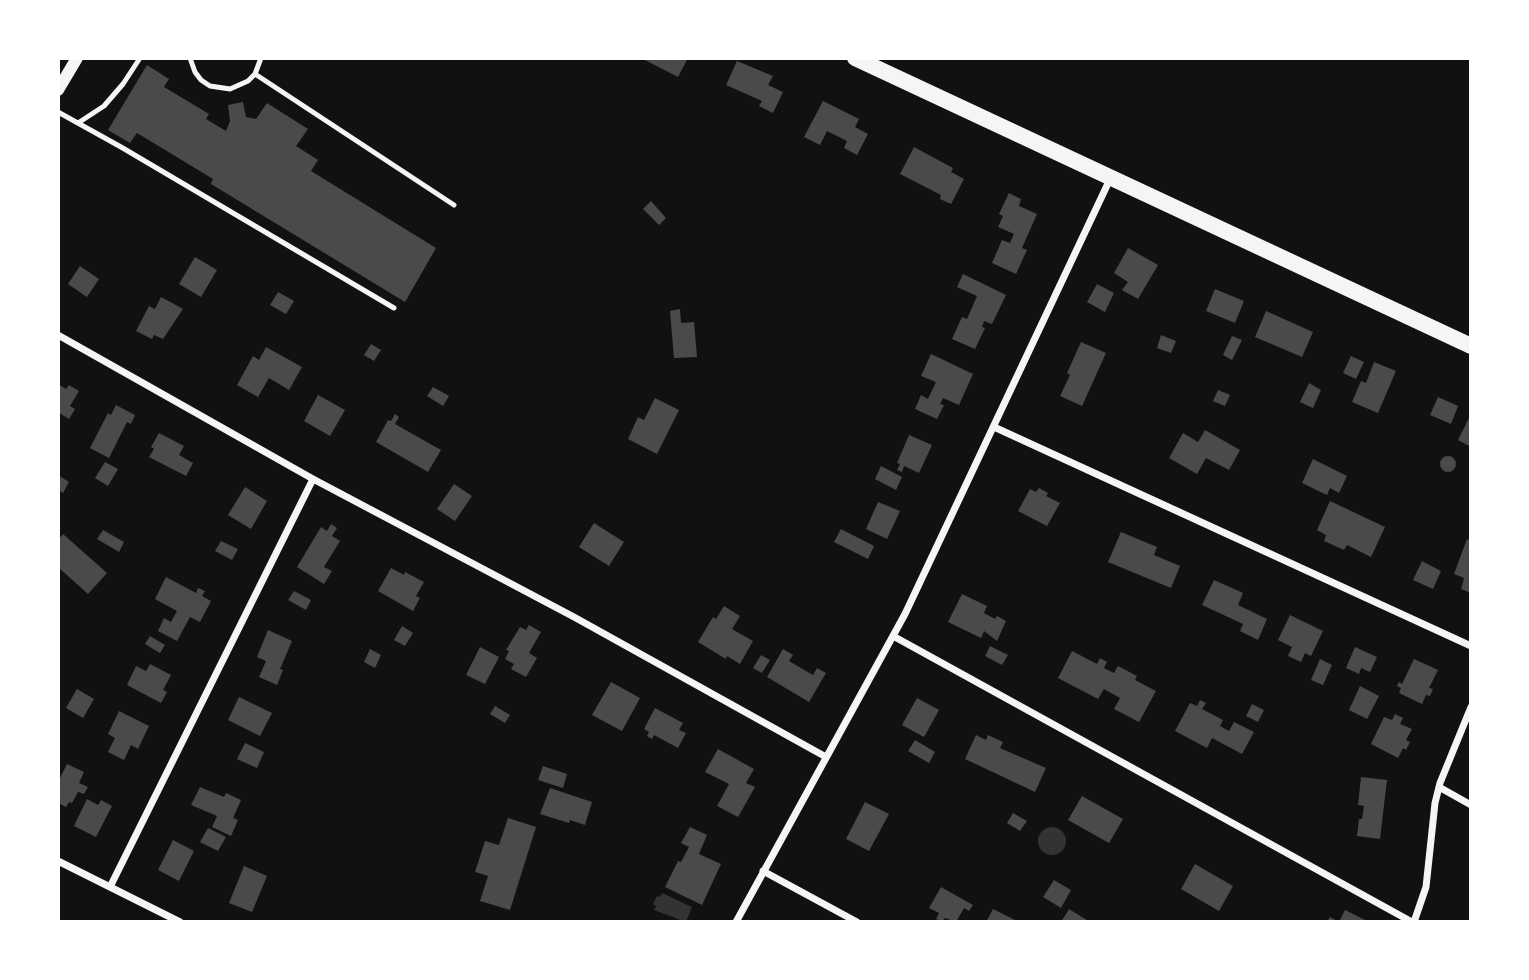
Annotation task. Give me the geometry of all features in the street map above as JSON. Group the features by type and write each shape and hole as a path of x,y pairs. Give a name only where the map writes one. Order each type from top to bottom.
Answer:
{"main road":[{"path":"855,58 1471,346"}],"street":[{"path":"58,90 77,58"},
{"path":"736,922 924,575 1111,177"},
{"path":"58,335 313,479 575,617 826,757"},
{"path":"994,427 1471,646"},
{"path":"110,887 313,479"},
{"path":"892,636 1413,922 1426,887 1439,787 1471,707"},
{"path":"1439,787 1471,805"},
{"path":"58,861 180,922"},
{"path":"763,871 856,922"}],"lane":[{"path":"78,123 104,106 140,58"},
{"path":"190,58 201,80 219,89 239,87 255,74 261,58"},
{"path":"255,74 454,205"},
{"path":"58,112 394,308"}],"shaded area":[{"path":"1052,827 1062,831 1066,841 1062,851 1052,855 1042,851 1038,841 1042,831"},
{"path":"662,893 692,907 686,922 654,910 656,906 653,904"}],"building":[{"path":"688,58 678,77 645,60"},
{"path":"737,61 773,76 768,85 783,92 773,113 759,106 762,101 726,85"},
{"path":"147,65 169,79 164,87 209,114 206,119 226,131 230,121 228,105 243,102 246,117 256,119 267,103 308,129 296,146 318,160 311,171 436,248 405,302 211,184 213,179 137,133 130,143 108,130"},
{"path":"823,101 859,119 855,127 868,134 857,155 844,148 847,141 827,131 820,145 804,137"},
{"path":"914,147 953,168 951,172 964,179 951,204 940,199 941,195 900,174"},
{"path":"1009,193 1021,199 1019,206 1037,214 1022,248 1027,250 1016,274 992,263 1002,240 1010,243 1014,234 998,227 1003,216 999,214"},
{"path":"651,201 666,218 659,225 643,209"},
{"path":"1128,248 1158,265 1138,299 1122,290 1128,282 1114,273"},
{"path":"195,257 217,270 201,297 179,284"},
{"path":"80,266 99,279 87,297 68,284"},
{"path":"963,274 1006,295 992,324 984,321 982,327 985,328 975,349 952,339 962,317 967,319 977,296 957,287"},
{"path":"1097,284 1114,293 1105,312 1087,302"},
{"path":"1215,289 1244,301 1235,323 1206,311"},
{"path":"278,292 294,301 286,314 270,305"},
{"path":"161,297 183,309 163,339 154,335 152,339 136,331 149,306 155,309"},
{"path":"680,309 681,323 694,322 697,357 674,358 670,311"},
{"path":"1266,311 1313,332 1302,357 1255,337"},
{"path":"1161,335 1176,341 1171,353 1157,348"},
{"path":"1232,336 1242,340 1232,360 1223,355"},
{"path":"1081,342 1106,353 1082,406 1060,396"},
{"path":"371,344 381,350 374,361 364,355"},
{"path":"266,347 302,367 289,390 269,378 258,397 237,385 253,356 259,360"},
{"path":"931,354 973,374 959,405 943,398 940,404 944,405 937,419 915,409 921,395 928,399 936,382 921,376"},
{"path":"1351,356 1364,362 1356,379 1343,373"},
{"path":"1374,362 1396,371 1378,413 1352,402 1361,381 1366,383"},
{"path":"1309,383 1321,390 1313,408 1300,402"},
{"path":"58,384 66,389 69,385 79,391 70,406 75,409 69,419 58,412"},
{"path":"433,387 449,396 443,406 427,396"},
{"path":"1218,390 1230,395 1225,406 1213,401"},
{"path":"318,395 345,410 330,436 304,421"},
{"path":"1438,397 1458,406 1451,424 1430,415"},
{"path":"655,398 679,410 657,454 628,439 638,417 644,420"},
{"path":"116,405 135,415 131,424 127,422 109,458 90,448 108,413 111,415"},
{"path":"395,414 399,417 395,424 441,450 428,472 376,442 388,420 391,421"},
{"path":"1471,414 1471,447 1458,440"},
{"path":"1205,430 1240,450 1229,470 1206,458 1197,474 1169,458 1183,433 1198,442"},
{"path":"159,433 184,446 179,455 193,463 186,476 149,457"},
{"path":"909,435 932,445 919,473 904,466 902,472 897,470 900,464 897,463"},
{"path":"1448,456 1456,464 1448,472 1440,464"},
{"path":"1313,459 1347,476 1339,493 1330,488 1327,495 1302,483"},
{"path":"105,462 118,469 108,486 95,478"},
{"path":"881,466 902,477 896,490 875,479"},
{"path":"58,475 69,482 63,493 58,490"},
{"path":"454,484 472,496 455,521 437,509"},
{"path":"245,487 267,501 251,529 228,515"},
{"path":"1039,488 1048,493 1046,496 1060,503 1047,526 1018,511 1030,489 1036,492"},
{"path":"1330,501 1385,527 1371,557 1347,545 1344,550 1324,541 1326,535 1317,530"},
{"path":"878,502 900,511 887,539 866,529"},
{"path":"594,523 624,542 609,566 579,547"},
{"path":"331,524 337,528 332,536 340,541 324,567 332,571 324,584 297,567 321,527 327,531"},
{"path":"841,529 874,546 868,559 834,542"},
{"path":"103,530 124,542 119,552 97,539"},
{"path":"1121,532 1157,547 1154,555 1180,566 1171,588 1108,562"},
{"path":"63,534 107,573 88,594 58,567 58,540"},
{"path":"1467,539 1471,541 1471,593 1461,589 1464,578 1454,574"},
{"path":"221,541 238,549 232,560 215,551"},
{"path":"1422,561 1441,571 1433,589 1413,580"},
{"path":"391,568 424,582 416,596 420,598 413,611 378,591"},
{"path":"166,577 196,593 198,588 205,591 202,596 211,601 200,622 190,617 177,641 158,631 164,618 171,622 177,611 155,599"},
{"path":"1214,580 1243,593 1238,605 1267,619 1258,640 1240,631 1243,624 1202,605"},
{"path":"294,591 311,600 306,610 288,600"},
{"path":"962,594 987,606 984,613 1006,621 997,641 984,631 981,638 948,622"},
{"path":"724,606 740,616 732,629 753,641 740,664 698,642 713,617 716,619"},
{"path":"1290,615 1323,631 1311,656 1305,653 1301,662 1288,656 1292,647 1278,640"},
{"path":"529,625 541,632 529,653 537,658 526,677 511,669 514,664 505,659 509,651 506,650 520,627 526,630"},
{"path":"402,626 413,633 405,646 394,640"},
{"path":"268,630 292,641 280,669 283,670 277,685 259,677 266,661 257,657"},
{"path":"150,636 165,645 160,653 145,644"},
{"path":"990,646 1008,655 1002,665 985,656"},
{"path":"480,647 499,657 485,684 466,675"},
{"path":"1355,647 1377,657 1370,672 1361,668 1359,674 1346,668"},
{"path":"370,649 381,655 375,668 364,662"},
{"path":"783,649 793,655 789,661 813,675 817,668 826,673 809,702 767,677"},
{"path":"1072,651 1097,664 1100,658 1107,662 1104,668 1114,673 1118,666 1137,676 1135,680 1156,691 1139,722 1114,709 1120,698 1104,689 1098,699 1058,678"},
{"path":"761,655 770,660 762,673 753,668"},
{"path":"1320,659 1332,665 1323,685 1311,680"},
{"path":"1414,659 1438,670 1429,688 1433,689 1430,696 1426,695 1422,704 1399,693 1401,688 1397,686 1399,682 1402,684"},
{"path":"150,664 171,675 163,690 167,692 161,703 127,685 136,666 146,671"},
{"path":"611,682 640,698 622,731 592,715"},
{"path":"1360,686 1379,696 1367,719 1349,710"},
{"path":"77,689 94,699 83,718 66,708"},
{"path":"239,697 272,713 260,736 228,720"},
{"path":"917,698 939,710 924,737 902,725"},
{"path":"1200,700 1206,703 1202,709 1223,720 1220,726 1229,731 1234,722 1254,732 1242,754 1212,738 1207,748 1175,731 1190,703 1197,706"},
{"path":"1252,704 1264,710 1258,722 1246,716"},
{"path":"495,706 510,715 505,723 490,714"},
{"path":"655,708 683,723 679,730 686,733 678,748 654,735 652,739 647,736 649,732 644,729"},
{"path":"119,711 149,726 138,749 131,745 124,760 108,752 115,738 108,734"},
{"path":"1395,714 1403,718 1400,724 1412,729 1406,740 1410,742 1398,758 1371,744 1384,717 1392,720"},
{"path":"976,735 986,740 988,735 1003,742 1000,748 1046,768 1035,792 965,759"},
{"path":"915,740 935,752 929,763 908,751"},
{"path":"245,743 264,752 257,768 237,759"},
{"path":"718,749 754,769 746,783 755,787 738,817 717,806 729,784 705,772"},
{"path":"67,764 84,772 79,783 88,787 84,794 78,792 72,803 69,802 66,807 58,803 58,782"},
{"path":"543,766 567,774 563,788 538,780"},
{"path":"1361,777 1387,780 1380,839 1357,836 1364,806 1358,805"},
{"path":"200,787 224,797 226,793 241,800 233,818 238,820 231,836 212,827 217,816 191,805"},
{"path":"550,788 592,802 585,825 540,814"},
{"path":"1082,796 1123,819 1109,843 1068,820"},
{"path":"87,799 98,805 101,800 112,806 96,837 74,826"},
{"path":"865,802 889,814 869,851 846,839"},
{"path":"1013,813 1027,821 1020,831 1007,823"},
{"path":"508,818 536,827 510,910 480,901 488,876 475,872 485,841 499,845"},
{"path":"690,827 707,835 699,854 721,864 702,905 665,887 678,861 681,862 689,847 681,843"},
{"path":"208,828 226,837 218,851 200,842"},
{"path":"173,840 194,851 179,881 158,870"},
{"path":"1195,864 1233,886 1219,911 1181,889"},
{"path":"244,866 267,876 252,912 229,903"},
{"path":"1054,880 1071,890 1061,908 1043,897"},
{"path":"941,887 973,905 969,911 964,908 956,922 945,918 942,922 936,919 939,913 929,908"},
{"path":"993,909 1019,922 986,922"},
{"path":"1069,909 1090,922 1061,922"},
{"path":"1345,910 1369,922 1339,922"}]}
